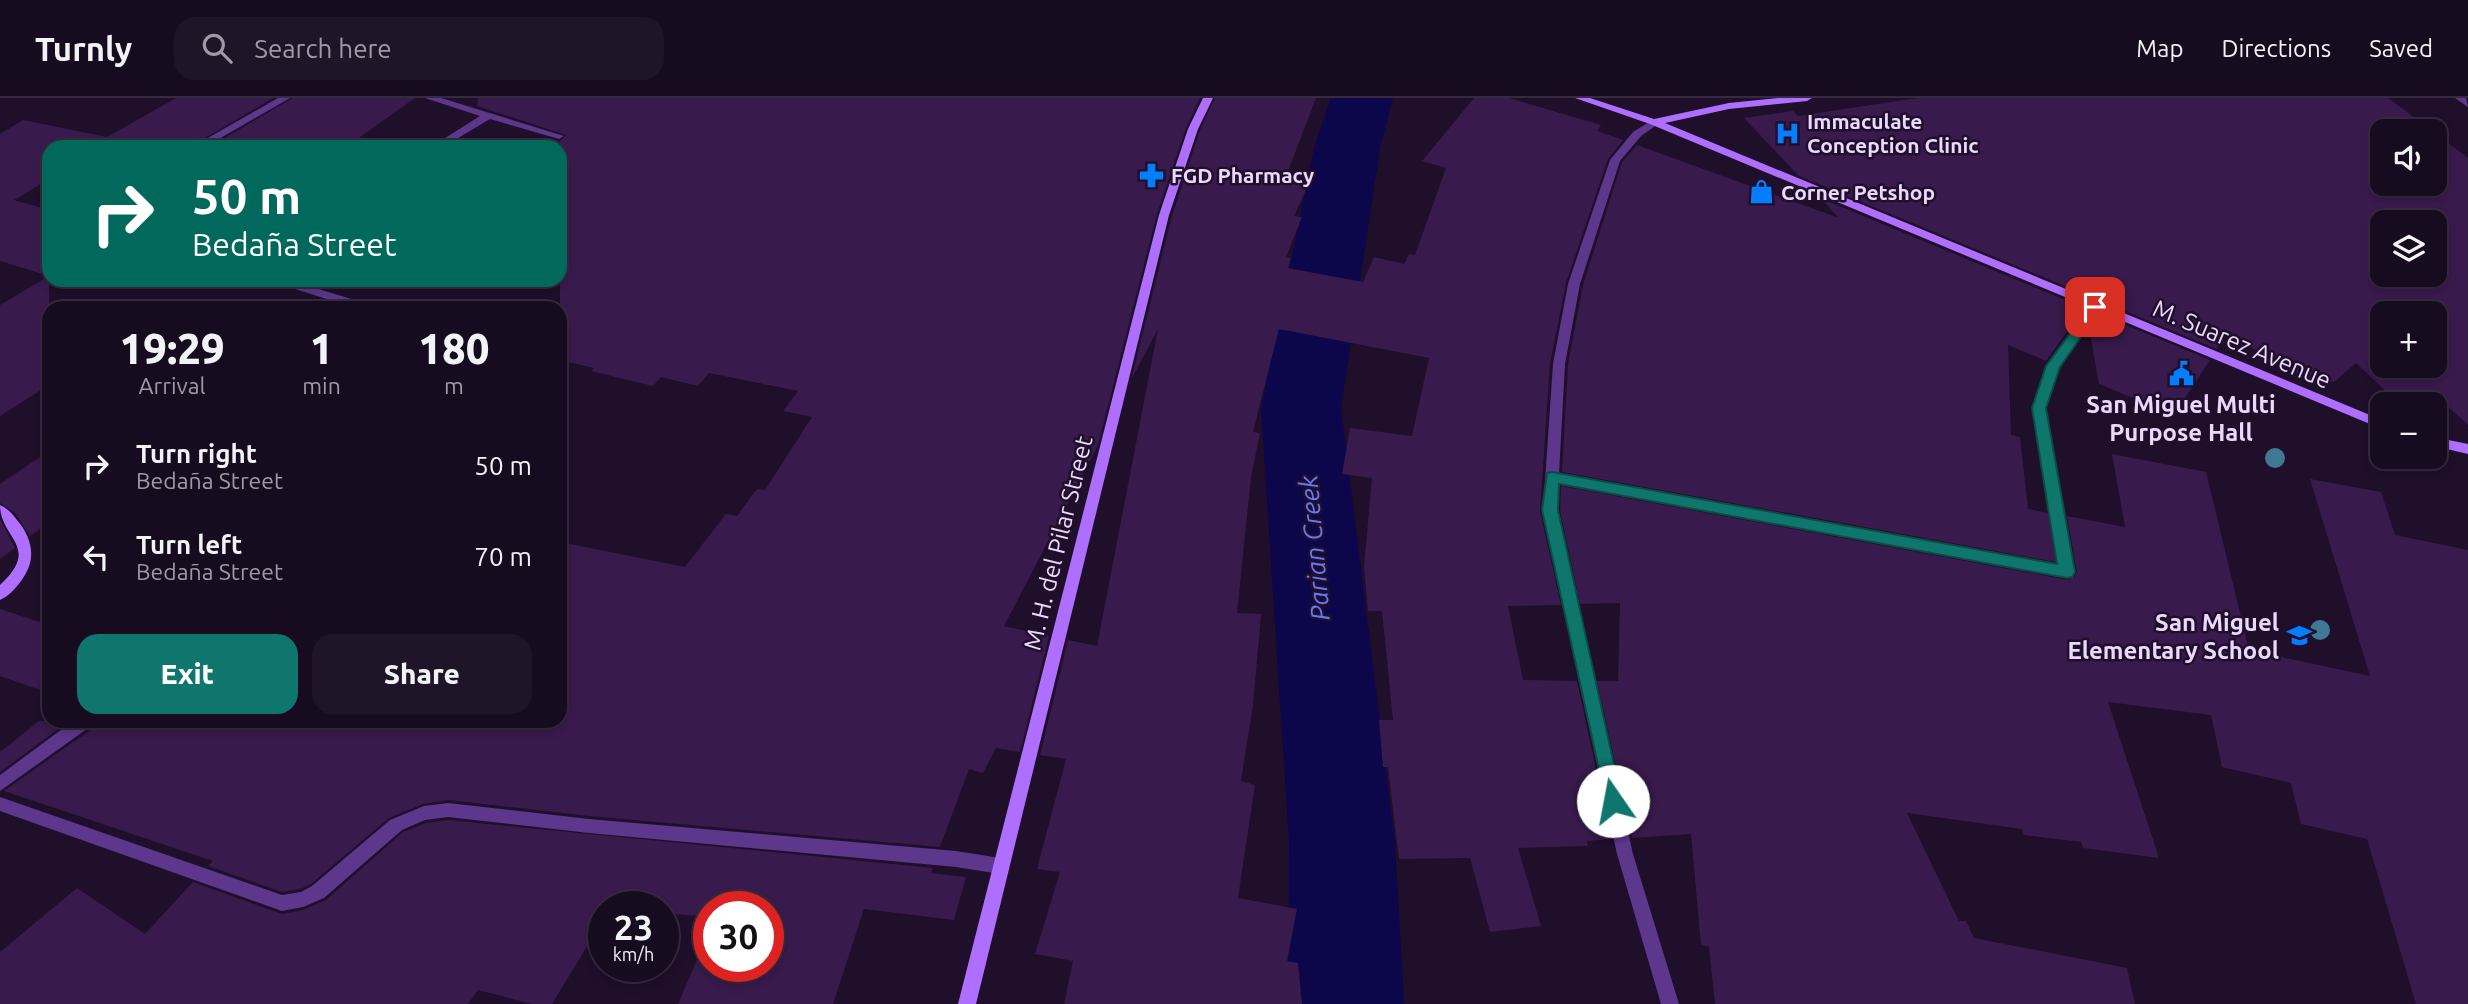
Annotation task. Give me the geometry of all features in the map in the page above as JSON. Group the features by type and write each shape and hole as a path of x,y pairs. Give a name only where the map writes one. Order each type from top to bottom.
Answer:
{"street":[{"path":"210,140 285,98"},
{"path":"430,98 559,136"},
{"name":"M. H. del Pilar Street","path":"967,1004 1164,215 1193,129 1208,98"},
{"name":"M. Suarez Avenue","path":"1580,98 1654,122 2370,420"},
{"path":"1670,1004 1622,841 1550,510 1559,364 1578,272 1615,160 1637,134 1654,122 1729,106 1807,98"},
{"path":"2460,98 2468,104"},
{"path":"448,140 489,115"},
{"path":"300,287 344,301"},
{"path":"1552,477 2067,572 2039,408 2053,366 2095,307"},
{"path":"2447,444 2468,449"},
{"path":"0,510 26,542 24,564 0,594"},
{"path":"0,784 76,728"},
{"path":"0,804 282,903 303,900 318,892 396,825 424,813 448,810 589,826 956,859 1000,866"}],"building":[{"path":"176,98 273,98 202,140 42,140 42,183 14,200 42,208 42,274 0,261 0,134 23,120 107,137"},
{"path":"292,98 415,98 356,140 222,140"},
{"path":"478,98 1200,98 1186,128 1157,214 1098,445 1004,626 1049,636 1020,752 996,748 983,773 969,769 940,847 589,816 448,800 423,804 389,818 311,884 282,892 208,866 213,861 4,791 93,728 567,728 567,543 685,567 726,514 737,516 757,489 765,490 812,417 783,411 798,391 709,373 698,386 661,377 653,386 591,371 594,368 567,362 567,301 560,301 560,287 567,287 567,140 561,140 566,135 477,106"},
{"path":"1215,98 1316,98 1285,179 1309,183 1294,216 1302,217 1286,257 1291,258 1288,268 1363,282 1374,257 1404,264 1409,254 1415,255 1446,168 1422,161 1474,98 1509,98 1601,125 1597,131 1623,140 1608,159 1566,283 1550,364 1540,511 1561,605 1508,606 1523,680 1577,681 1611,839 1587,841 1588,846 1518,848 1541,926 1490,932 1470,858 1399,859 1388,767 1383,767 1379,720 1393,720 1382,611 1368,611 1364,567 1372,478 1342,474 1350,428 1412,436 1429,358 1279,329 1253,432 1260,433 1251,477 1237,613 1261,614 1253,705 1241,781 1255,785 1238,898 1297,909 1287,961 1298,963 1302,1004 1064,1004 1073,961 1035,954 1060,872 1037,869 1066,759 1040,755 1068,640 1097,646 1158,329 1131,380 1172,216 1200,130"},
{"path":"1917,98 2388,98 2417,119 2370,119 2370,196 2447,196 2447,142 2468,158 2468,425 2447,406 2447,392 2387,392 2372,378 2447,378 2447,301 2370,301 2370,376 2356,363 2334,382 2304,377 2227,334 2217,349 1799,176 1744,118 1793,111 1798,116"},
{"path":"1637,145 1839,218 1820,198 2084,308 2046,361 2008,345 2011,435 2020,437 2028,509 2048,513 2056,562 1562,472 1568,364 1583,285 1622,162"},
{"path":"42,280 42,287 49,287 49,301 42,301 42,389 0,416 0,305"},
{"path":"2099,314 2210,360 2174,415 2099,384 2089,328"},
{"path":"2112,454 2206,472 2249,650 2370,676 2310,479 2381,492 2395,535 2468,550 2468,1004 2416,1004 2367,839 2301,824 2291,783 2222,767 2211,715 2108,702 2159,858 2083,848 2081,842 2024,835 2022,829 1907,813 1959,921 1966,921 1974,938 2127,968 2135,1004 1715,1004 1709,947 1701,945 1691,834 1632,838 1597,681 1618,681 1620,603 1580,604 1560,511 1561,486 2068,580 2077,572 2067,516 2125,527"},
{"path":"42,456 42,528 30,536 15,513 0,503 0,484"},
{"path":"0,519 15,548 0,559"},
{"path":"0,609 42,623 42,691 0,676"},
{"path":"39,721 42,721 42,728 60,728 0,772 0,752"},
{"path":"448,820 933,868 931,873 966,877 954,920 864,909 833,1004 678,1004 693,969 693,982 784,982 784,891 693,891 693,916 679,914 679,891 588,891 588,945 552,1004 532,1004 478,990 468,1004 0,1004 0,952 77,888 145,934 193,882 282,914 303,910 326,900 403,832 426,823"}],"waterway":[{"name":"Parian Creek","path":"1346,1004 1342,842 1301,408 1347,148 1362,98"}],"place":[{"name":"Immaculate Conception Clinic","path":"1787,133"},
{"name":"FGD Pharmacy","path":"1151,175"},
{"name":"Corner Petshop","path":"1761,192"},
{"name":"San Miguel Multi Purpose Hall","path":"2181,373"},
{"name":"San Miguel Elementary School","path":"2299,636"}],"route":[{"path":"1613,801 1550,510 1552,477 2067,572 2039,408 2053,366 2095,307"}]}
